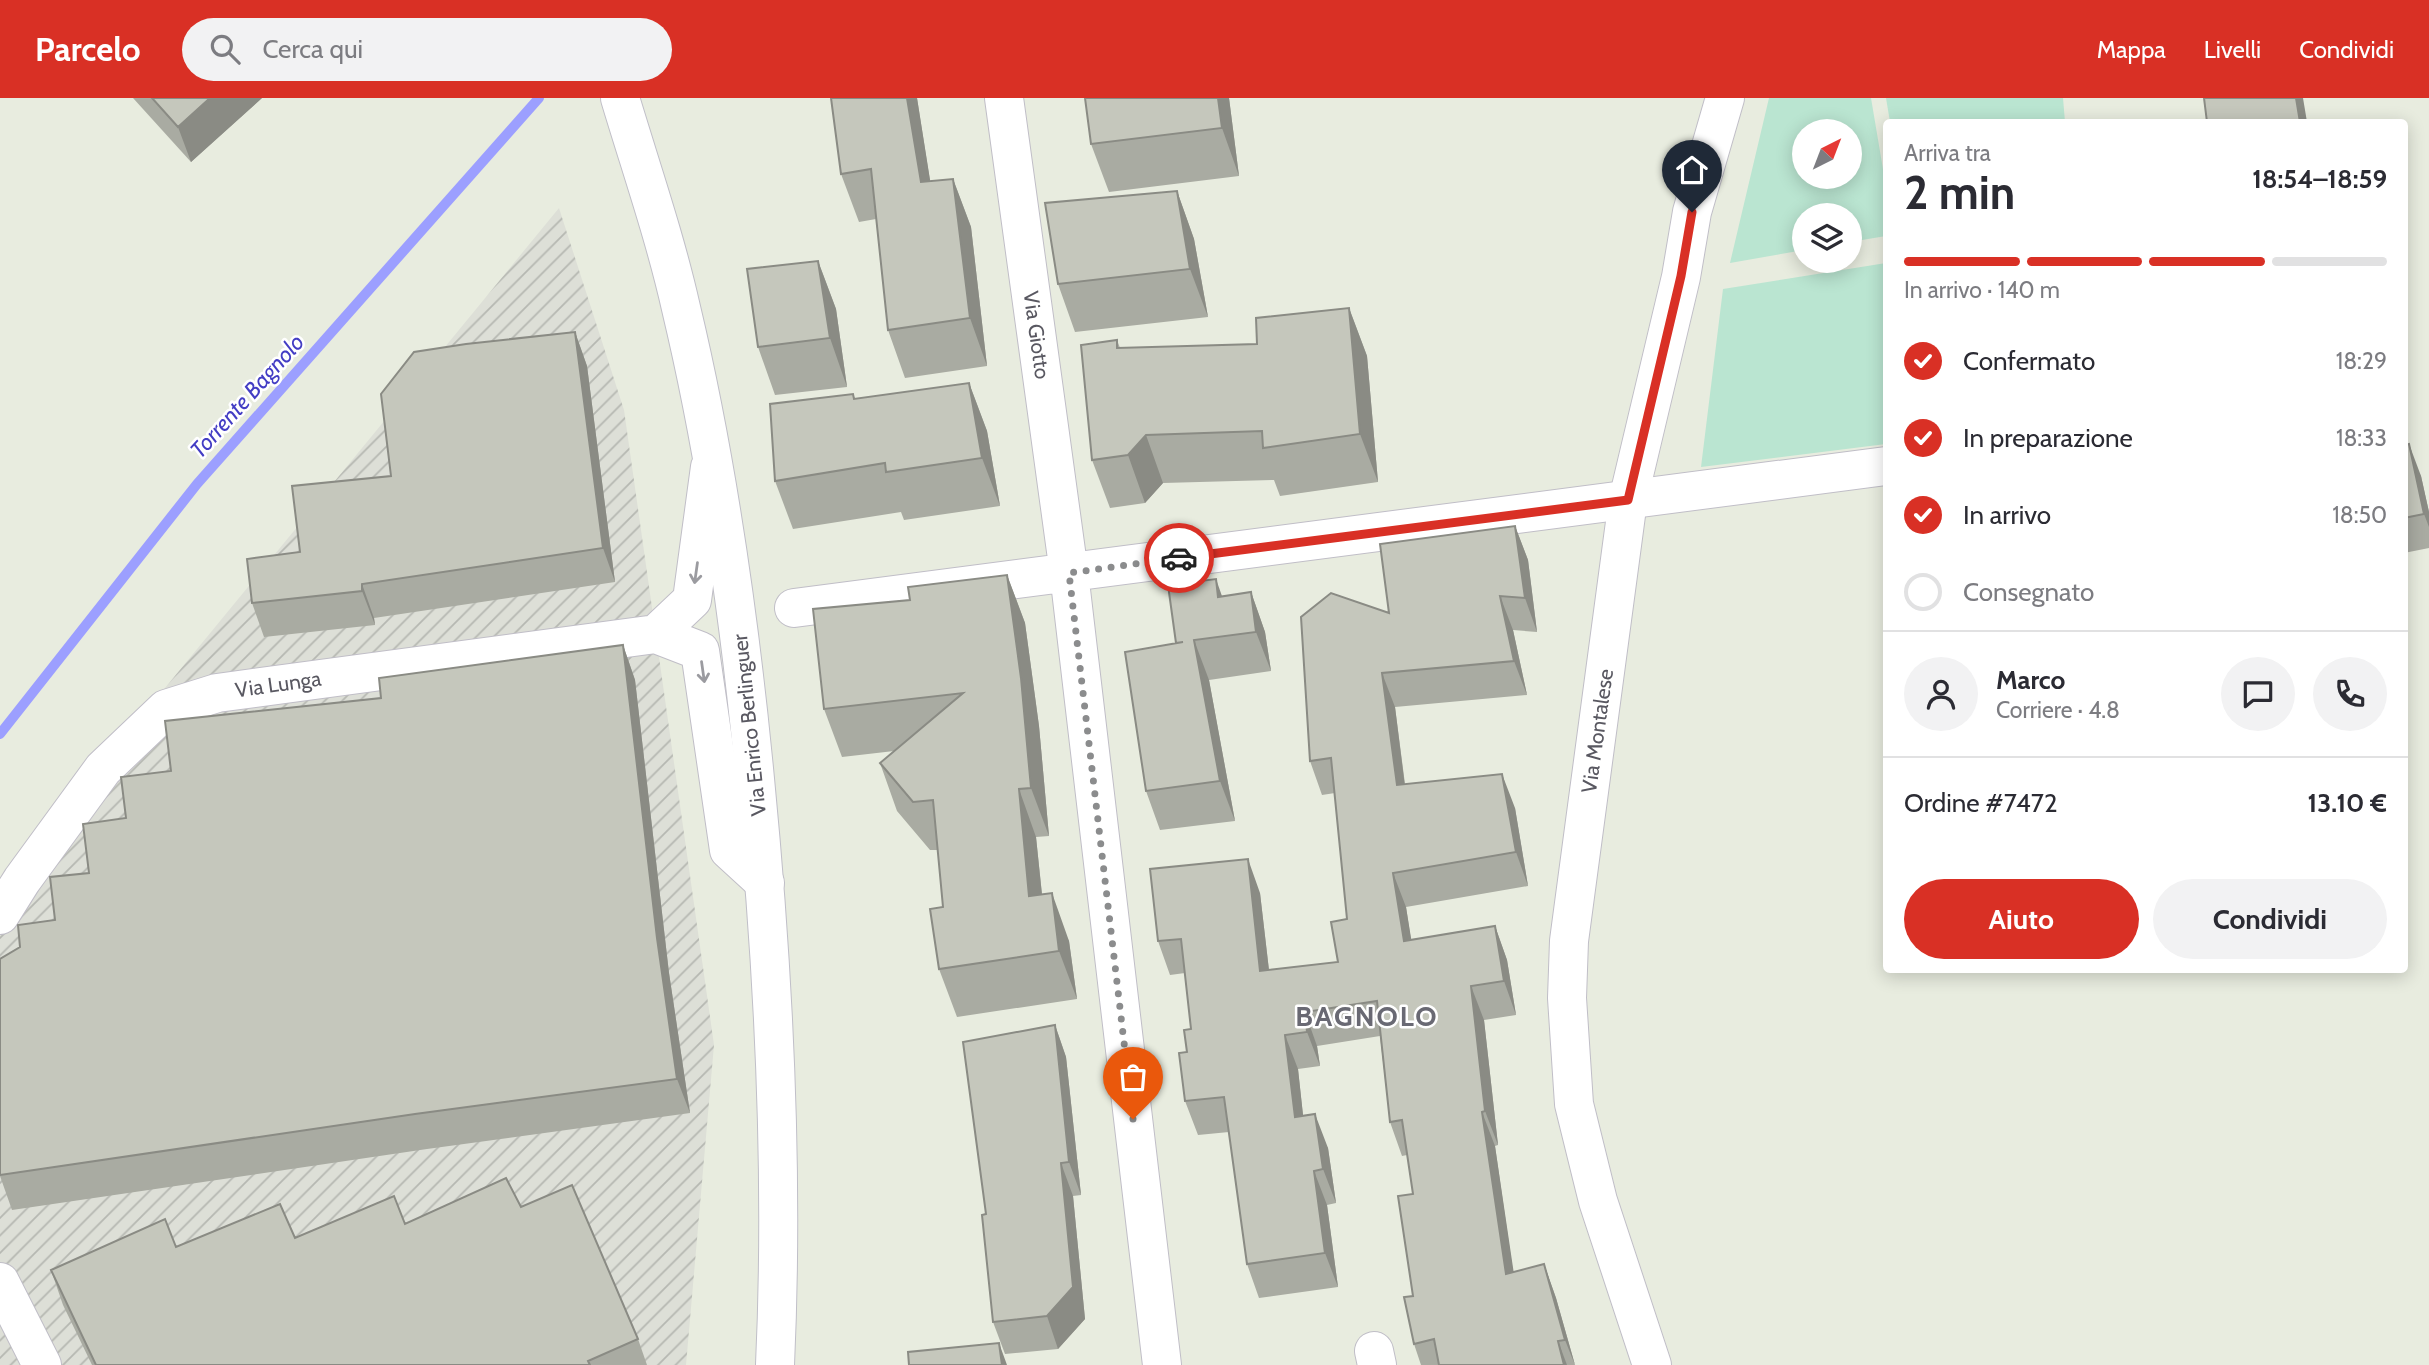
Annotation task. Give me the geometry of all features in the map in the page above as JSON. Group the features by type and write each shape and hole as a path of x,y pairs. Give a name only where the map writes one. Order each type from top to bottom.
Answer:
{"street":[{"name":"Via Enrico Berlinguer","path":"620,98 681,308 712,456 745,680 765,883 778,1134 779,1279 775,1365"},
{"name":"Via Giotto","path":"1004,98 1069,573 1162,1365"},
{"name":"Via Montalese","path":"1652,1365 1598,1201 1574,1104 1567,998 1569,941 1628,500 1681,276 1692,212 1725,98"},
{"path":"712,456 692,600 656,634 700,652 729,850 765,883"},
{"path":"794,608 1883,466"},
{"name":"Via Lunga","path":"0,915 22,880 103,769 166,709 229,691 656,634"},
{"path":"0,1282 42,1365"}],"shaded area":[{"path":"559,208 624,410 714,1045 686,1365 0,1365 0,889"}],"green space":[{"path":"1769,98 1871,98 1883,169 1883,236 1862,240 1862,203 1792,203 1792,252 1730,263"},
{"path":"1886,98 2063,98 2065,119 1890,119"},
{"path":"1883,263 1883,444 1701,467 1723,289 1823,273 1862,273 1862,267"}],"building":[{"path":"152,98 210,98 178,127"},
{"path":"831,98 907,98 921,182 953,179 970,318 888,330 871,169 841,174"},
{"path":"1085,98 1218,98 1222,128 1091,144"},
{"path":"2204,98 2296,98 2300,119 2207,119"},
{"path":"1177,191 1190,269 1058,284 1045,203"},
{"path":"818,261 830,338 758,347 747,269"},
{"path":"1349,308 1360,434 1263,448 1262,431 1146,435 1128,455 1092,460 1081,345 1117,340 1117,348 1257,344 1256,318"},
{"path":"575,332 603,548 362,584 362,591 252,603 247,559 300,552 292,486 391,476 381,394 414,352"},
{"path":"969,383 982,458 886,472 885,463 775,481 770,404 853,394 854,399"},
{"path":"2408,444 2424,514 2408,517"},
{"path":"1515,526 1525,598 1500,596 1514,661 1382,673 1397,785 1502,774 1516,852 1393,873 1404,941 1495,926 1504,981 1471,986 1485,1111 1482,1112 1506,1274 1544,1264 1565,1340 1558,1341 1564,1365 1439,1365 1434,1339 1414,1344 1404,1297 1413,1296 1398,1196 1413,1194 1402,1120 1390,1122 1377,1001 1305,1012 1307,1032 1285,1035 1295,1117 1315,1114 1323,1169 1314,1171 1325,1253 1247,1264 1224,1097 1185,1101 1179,1053 1187,1052 1184,1030 1191,1029 1181,939 1158,941 1150,869 1248,859 1260,971 1338,962 1331,922 1347,919 1331,758 1310,761 1301,617 1331,593 1389,613 1380,544"},
{"path":"1007,575 1021,678 1031,788 1019,789 1029,896 1052,893 1059,951 939,969 930,909 943,907 933,800 913,802 880,763 963,693 824,709 813,609 910,600 908,587"},
{"path":"1216,579 1218,597 1251,592 1256,632 1194,640 1220,781 1146,791 1125,652 1183,642 1176,643 1168,585"},
{"path":"623,645 657,938 677,1079 415,1114 0,1175 0,959 20,947 18,925 55,920 50,877 89,873 83,824 126,818 121,777 171,771 165,721 381,698 379,678"},
{"path":"1055,1025 1069,1162 1061,1163 1073,1287 1047,1316 993,1322 982,1215 986,1214 963,1042"},
{"path":"506,1178 521,1207 572,1185 638,1339 588,1361 590,1365 96,1365 51,1270 165,1219 176,1247 280,1204 295,1238 394,1196 405,1224"},
{"path":"999,1343 1002,1365 909,1365 908,1352"}],"waterway":[{"name":"Torrente Bagnolo","path":"0,734 197,484 539,98"}],"way so far":[{"path":"1133,1119 1069,573 1179,558"}],"district":[{"name":"BAGNOLO","path":"1367,1016"}],"route":[{"path":"1179,558 1628,500 1681,276 1692,212"}]}
